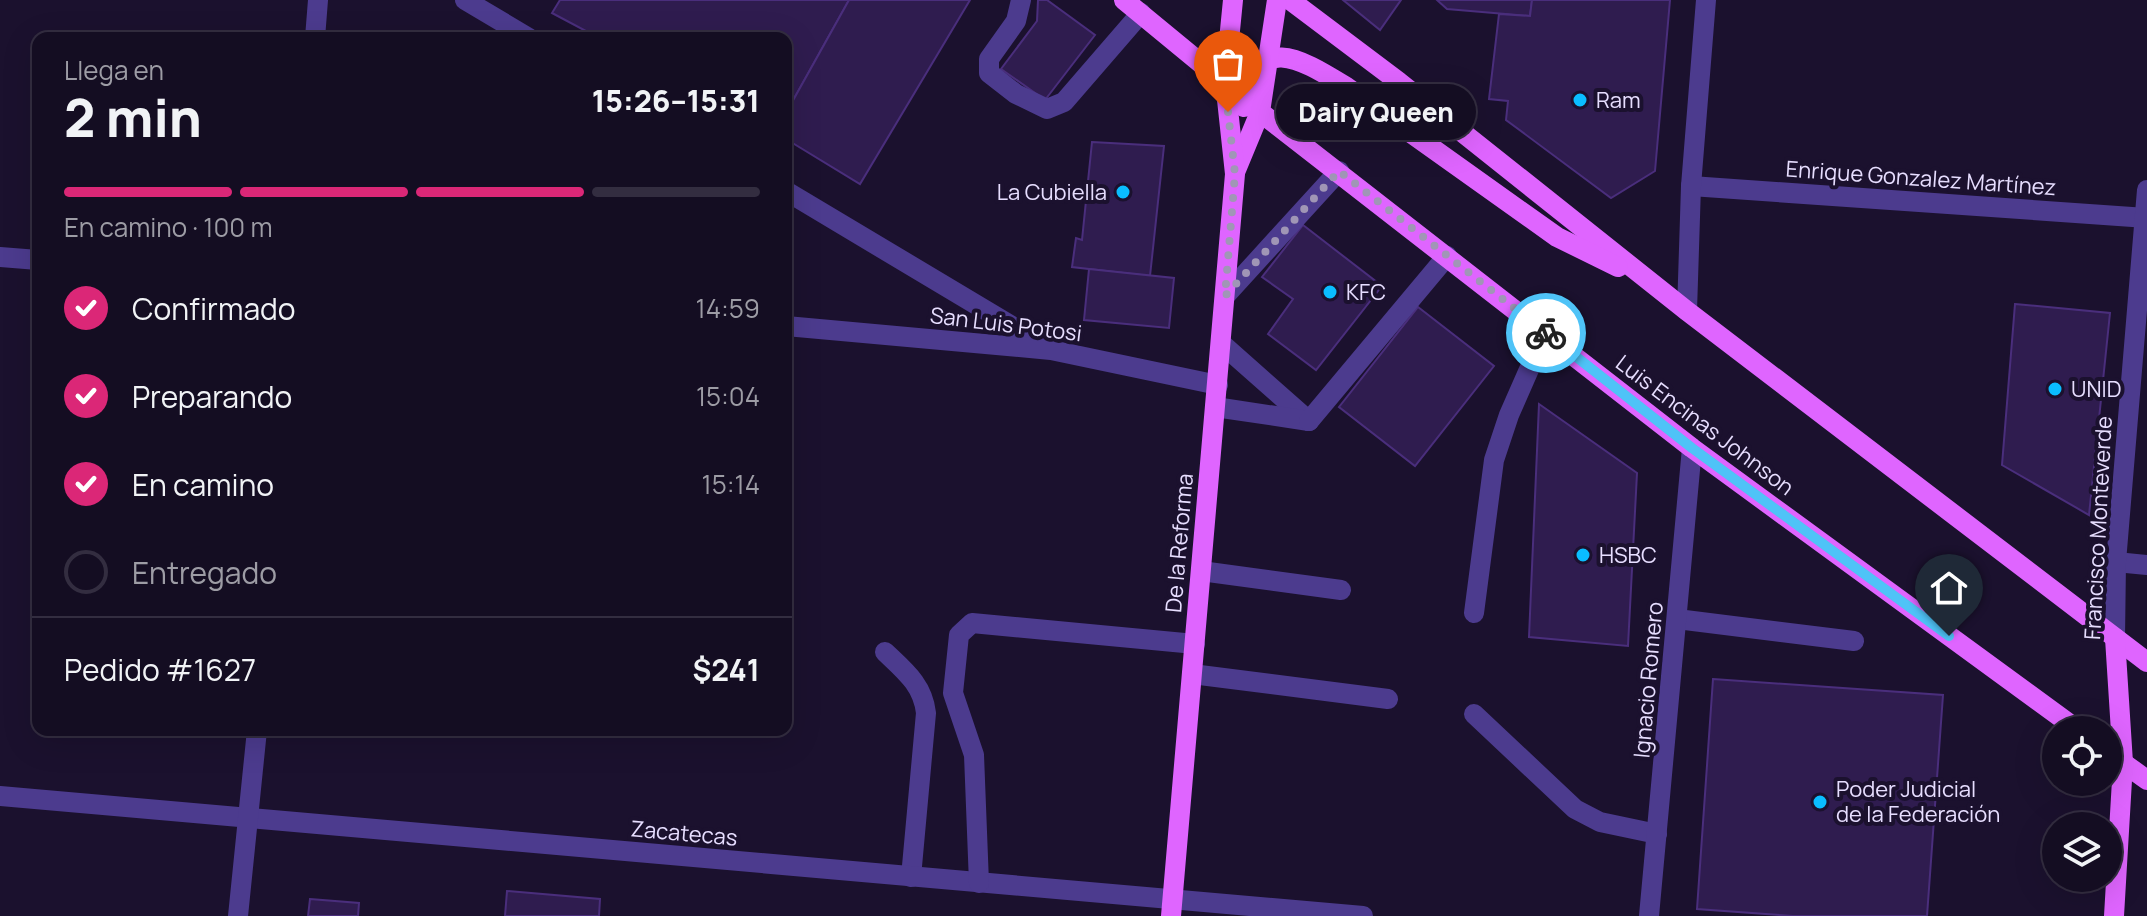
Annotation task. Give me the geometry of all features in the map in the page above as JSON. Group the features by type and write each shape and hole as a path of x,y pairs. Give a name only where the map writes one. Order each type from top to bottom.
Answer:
{"main road":[{"name":"Luis Encinas Johnson","path":"1124,0 1253,105 1692,448 2059,716"},
{"name":"De la Reforma","path":"1172,908 1235,174 1225,81 1233,0"},
{"path":"1268,59 1277,0"},
{"path":"1290,0 1399,82 1687,311 2147,662"},
{"path":"1235,174 1253,105 1252,74 1268,59 1287,56 1308,63 1345,86 1557,237 1653,284"},
{"name":"Francisco Monteverde","path":"2115,638 2116,716"},
{"path":"2122,762 2147,780"},
{"name":"Francisco Monteverde","path":"2114,916 2116,796"}],"street":[{"path":"315,32 318,0"},
{"path":"465,0 519,32"},
{"path":"1021,0 1016,21 989,59 989,73 1016,94 1047,109 1064,102 1141,13"},
{"path":"1687,311 1691,186 1706,0"},
{"path":"1225,296 1339,171"},
{"name":"Enrique Gonzalez Martínez","path":"1691,186 2145,218"},
{"name":"Francisco Monteverde","path":"2115,638 2116,562 2147,190"},
{"path":"792,195 1051,350"},
{"path":"1309,421 1447,256"},
{"path":"0,257 32,260"},
{"name":"San Luis Potosi","path":"792,327 1051,350 1218,385"},
{"path":"1474,613 1494,460 1509,415 1545,333"},
{"path":"1222,344 1309,421"},
{"path":"1215,407 1309,421"},
{"name":"Ignacio Romero","path":"1649,916 1692,448"},
{"path":"2116,562 2147,565"},
{"path":"1201,571 1341,590"},
{"path":"1677,619 1854,641"},
{"path":"979,883 974,755 953,693 959,635 964,628 972,623 1195,644"},
{"path":"885,652 918,685 926,713 911,877"},
{"path":"1192,674 1388,699"},
{"path":"1474,714 1575,809 1600,822 1657,834"},
{"path":"238,916 256,736"},
{"name":"Zacatecas","path":"0,796 979,883 1172,908 1363,916"}],"building":[{"path":"560,0 849,0 792,102 792,32 588,32 552,13"},
{"path":"849,0 970,0 860,184 792,143 792,102"},
{"path":"1038,0 1047,0 1095,35 1045,100 1001,69 1037,21"},
{"path":"1343,0 1401,0 1380,30"},
{"path":"1437,0 1532,0 1530,16 1447,9"},
{"name":"Ram","path":"1532,0 1670,0 1655,171 1611,198 1506,120 1508,101 1489,99 1499,14 1530,16"},
{"name":"La Cubiella","path":"1092,142 1164,146 1150,276 1072,267 1076,238 1082,240"},
{"name":"KFC","path":"1303,225 1382,286 1316,370 1268,334 1293,299 1262,277"},
{"path":"1089,269 1174,278 1169,328 1084,320"},
{"name":"UNID","path":"2015,304 2110,313 2089,515 2002,465"},
{"path":"1418,307 1494,366 1415,466 1339,407"},
{"name":"HSBC","path":"1539,404 1637,473 1628,646 1529,637"},
{"name":"Poder Judicial de la Federación","path":"1713,679 1943,695 1927,916 1793,916 1697,909"},
{"path":"507,891 600,899 599,916 505,916"},
{"path":"310,899 359,903 358,916 308,916"}],"way so far":[{"path":"1228,112 1235,174 1225,296 1339,171 1546,333"}],"place":[{"name":"Ram","path":"1580,100"},
{"name":"Dairy Queen","path":"1228,112"},
{"name":"La Cubiella","path":"1123,192"},
{"name":"KFC","path":"1330,292"},
{"name":"UNID","path":"2055,389"},
{"name":"HSBC","path":"1583,555"},
{"name":"Poder Judicial de la Federación","path":"1820,802"}],"route":[{"path":"1546,333 1692,448 1949,636"}]}
